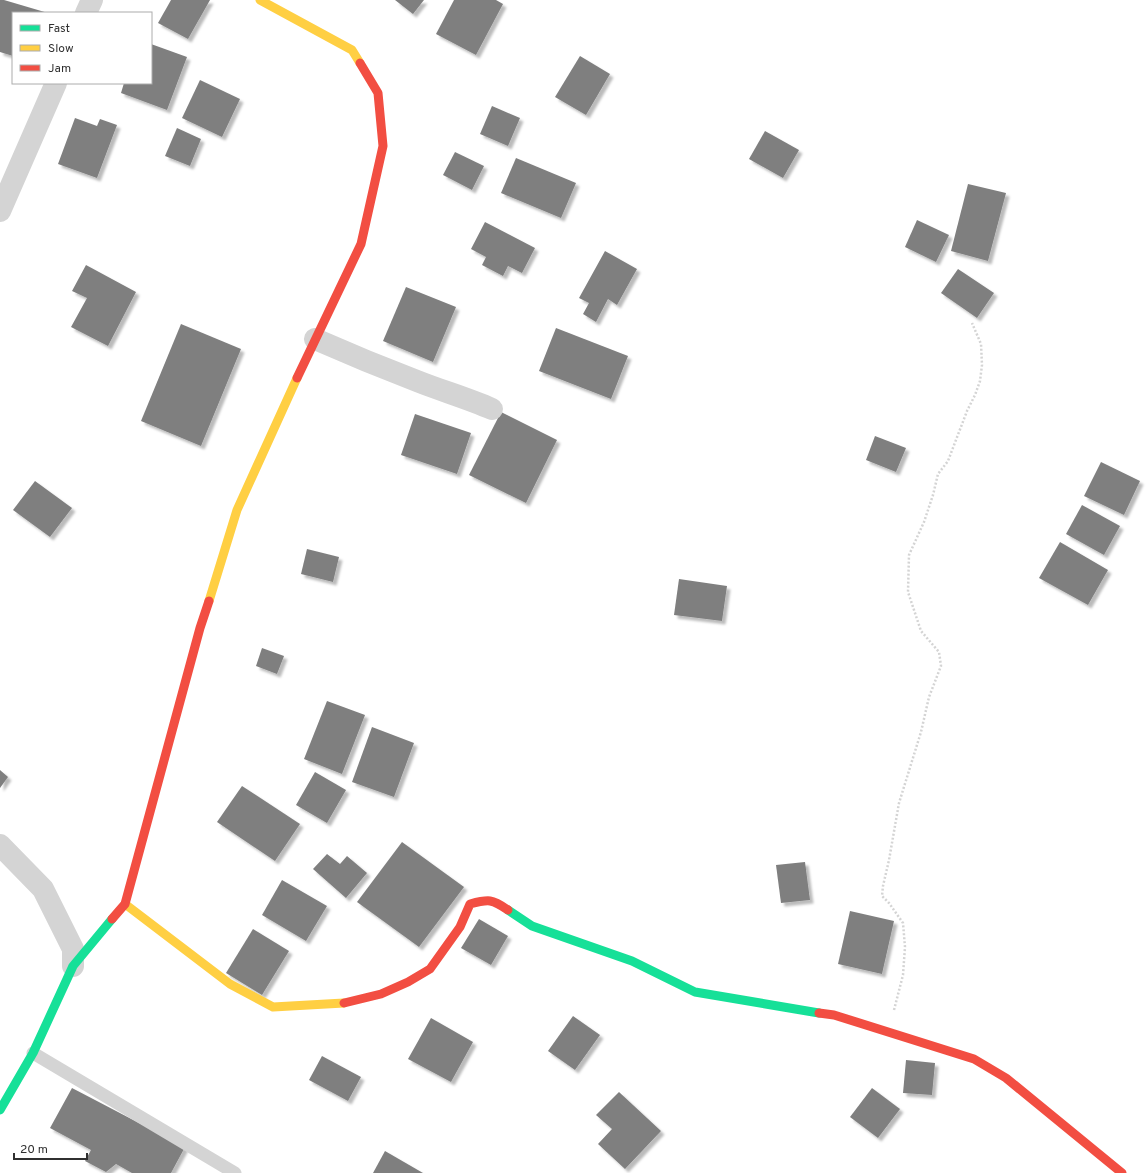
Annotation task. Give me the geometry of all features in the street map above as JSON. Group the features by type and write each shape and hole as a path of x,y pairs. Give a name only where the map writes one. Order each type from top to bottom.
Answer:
{"street":[{"path":"86,12 92,0"},
{"path":"0,1110 7,1083 33,1053 73,966 124,904 200,628 236,510 315,339 361,244 383,146 378,93 352,50 260,0"},
{"path":"0,211 56,84"},
{"path":"315,339 365,361 492,409"},
{"path":"0,845 44,889 73,949 73,966"},
{"path":"124,904 230,984 272,1007 340,1004 382,994 408,982 430,969 460,927 470,904 485,900 496,902 532,926 632,961 695,992 834,1016 974,1059 1006,1078 1122,1173"}],"lane":[{"path":"33,1053 235,1173"}],"path":[{"path":"888,1032 903,975 905,947 904,923 882,896 883,886 899,803 922,732 929,697 941,666 939,652 921,631 908,592 909,555 924,522 938,474 948,461 967,410 980,381 982,365 981,344 972,323"}],"building":[{"path":"0,0 45,12 12,12 12,56 0,52"},
{"path":"171,0 210,0 188,39 158,23"},
{"path":"395,0 424,0 413,14"},
{"path":"454,0 496,0 503,4 476,55 436,34"},
{"path":"152,44 187,57 167,110 121,93 124,84 152,84"},
{"path":"580,56 610,74 586,115 555,97"},
{"path":"200,80 240,99 222,137 182,118"},
{"path":"492,106 520,118 508,146 480,134"},
{"path":"75,118 97,126 100,119 117,125 97,178 58,164"},
{"path":"177,128 201,139 190,166 165,156"},
{"path":"765,131 799,150 783,178 749,159"},
{"path":"455,152 484,166 472,190 443,175"},
{"path":"516,158 576,183 561,218 501,193"},
{"path":"968,184 1006,193 988,261 951,251"},
{"path":"917,220 949,235 936,262 905,247"},
{"path":"485,222 535,248 522,273 508,266 503,276 482,265 486,257 471,249"},
{"path":"605,251 637,269 617,305 608,299 596,322 583,314 589,303 579,298"},
{"path":"86,265 136,292 108,346 71,327 87,298 72,291"},
{"path":"958,269 994,293 977,318 941,293"},
{"path":"406,287 456,307 433,362 383,341"},
{"path":"181,324 241,349 201,446 141,421"},
{"path":"556,328 628,356 611,399 539,371"},
{"path":"501,412 557,440 526,503 469,475"},
{"path":"415,414 471,433 457,474 401,455"},
{"path":"875,436 906,448 896,472 866,460"},
{"path":"1101,462 1140,481 1124,515 1084,496"},
{"path":"35,481 72,508 50,537 13,510"},
{"path":"1082,505 1120,526 1104,555 1066,534"},
{"path":"1060,542 1108,570 1088,605 1039,578"},
{"path":"307,549 339,557 333,582 301,574"},
{"path":"679,579 727,586 722,621 674,615"},
{"path":"262,648 284,656 277,674 256,666"},
{"path":"327,701 365,715 342,774 304,759"},
{"path":"372,727 414,743 394,797 352,782"},
{"path":"0,770 8,777 0,788"},
{"path":"315,772 346,790 327,823 296,805"},
{"path":"242,786 300,824 275,861 217,822"},
{"path":"402,842 464,887 419,947 357,902"},
{"path":"327,854 340,864 347,856 367,873 346,898 313,869"},
{"path":"805,862 810,900 781,903 776,865"},
{"path":"282,880 327,906 306,941 262,915"},
{"path":"850,911 894,921 882,974 838,964"},
{"path":"479,919 508,936 491,965 461,948"},
{"path":"253,929 289,951 262,995 226,973"},
{"path":"573,1016 600,1035 575,1070 548,1051"},
{"path":"431,1018 473,1042 451,1082 408,1059"},
{"path":"322,1056 361,1077 348,1101 309,1080"},
{"path":"906,1060 935,1063 932,1095 903,1093"},
{"path":"72,1088 185,1147 171,1173 132,1173 116,1164 106,1172 85,1161 91,1150 50,1128"},
{"path":"872,1088 900,1109 878,1138 850,1117"},
{"path":"619,1092 661,1131 625,1169 598,1144 612,1129 596,1115"},
{"path":"385,1151 423,1173 373,1173"}],"traffic: fast":[{"path":"508,910 532,926 632,961 695,992 819,1013"},
{"path":"0,1110 33,1053 73,966 112,919"}],"traffic: slow":[{"path":"260,0 352,50 360,63"},
{"path":"209,601 237,510 297,378"},
{"path":"125,904 230,984 273,1007 344,1003"}],"traffic: jam":[{"path":"297,378 361,244 383,146 378,93 360,63"},
{"path":"112,919 125,904 200,628 209,601"},
{"path":"344,1003 381,994 408,982 430,969 460,927 470,904 490,901 508,910"},
{"path":"819,1013 834,1015 974,1059 1006,1078 1122,1173"}]}
